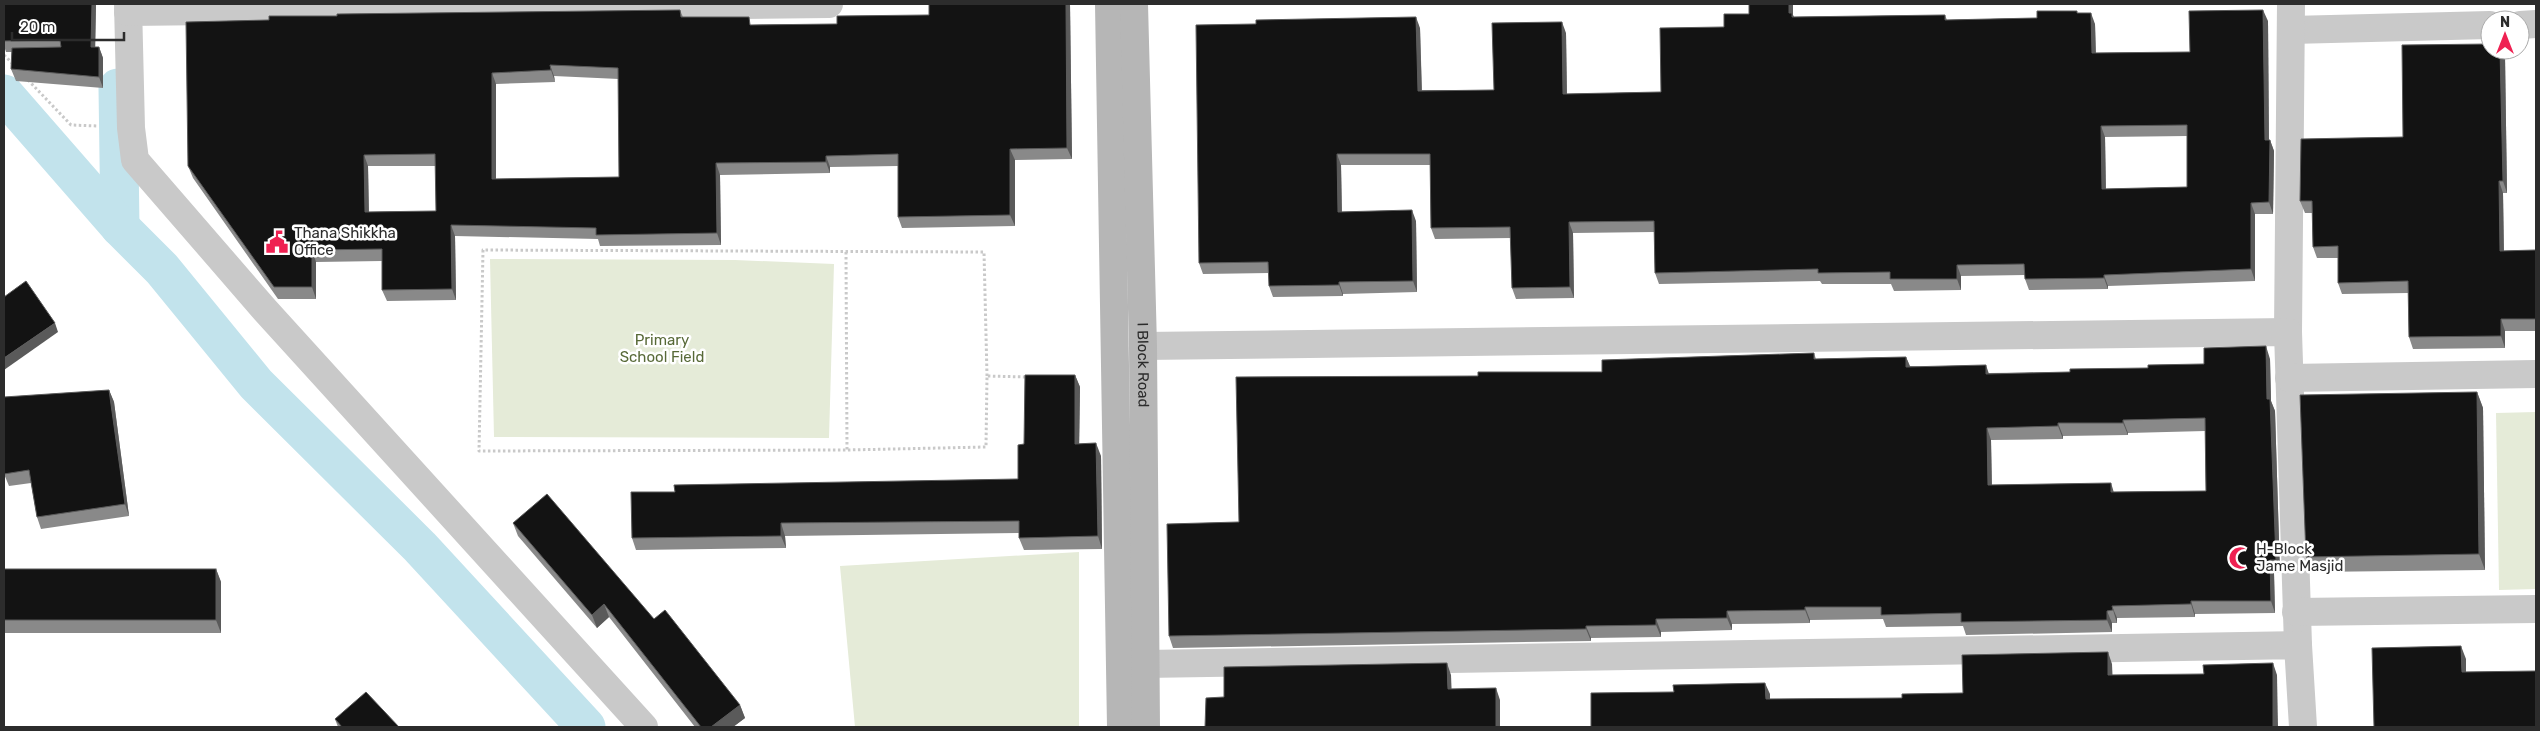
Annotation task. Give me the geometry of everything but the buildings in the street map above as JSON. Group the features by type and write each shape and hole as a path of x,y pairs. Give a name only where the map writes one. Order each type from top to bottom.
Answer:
{"street":[{"path":"644,727 265,310 135,160 130,128 128,8 830,4"},
{"name":"I Block Road","path":"1109,4 1122,727"},
{"name":"I Block Road","path":"1134,4 1142,346 1146,727"},
{"path":"2303,727 2296,612 2288,332 2291,17 2480,26"},
{"path":"1142,346 2288,332"},
{"path":"2290,378 2536,374"},
{"path":"2296,612 2536,609"},
{"path":"1144,664 2298,645"}],"path":[{"path":"4,55 17,69"},
{"path":"24,76 71,124"},
{"path":"483,250 984,252 987,376 986,447 847,450 479,450 483,250"},
{"path":"846,252 847,450"},
{"path":"987,376 1036,377"}],"green space":[{"name":"Primary School Field","path":"490,259 735,260 834,264 829,438 494,437"},
{"path":"2536,412 2536,589 2499,590 2496,413"},
{"path":"1079,552 1079,727 855,727 840,566"}],"waterway":[{"path":"118,88 120,227"},
{"path":"4,94 120,227 162,269 256,384 420,547 586,727"}],"place":[{"name":"Thana Shikkha Office","path":"277,242"},
{"name":"H-Block Jame Masjid","path":"2240,558"}]}
